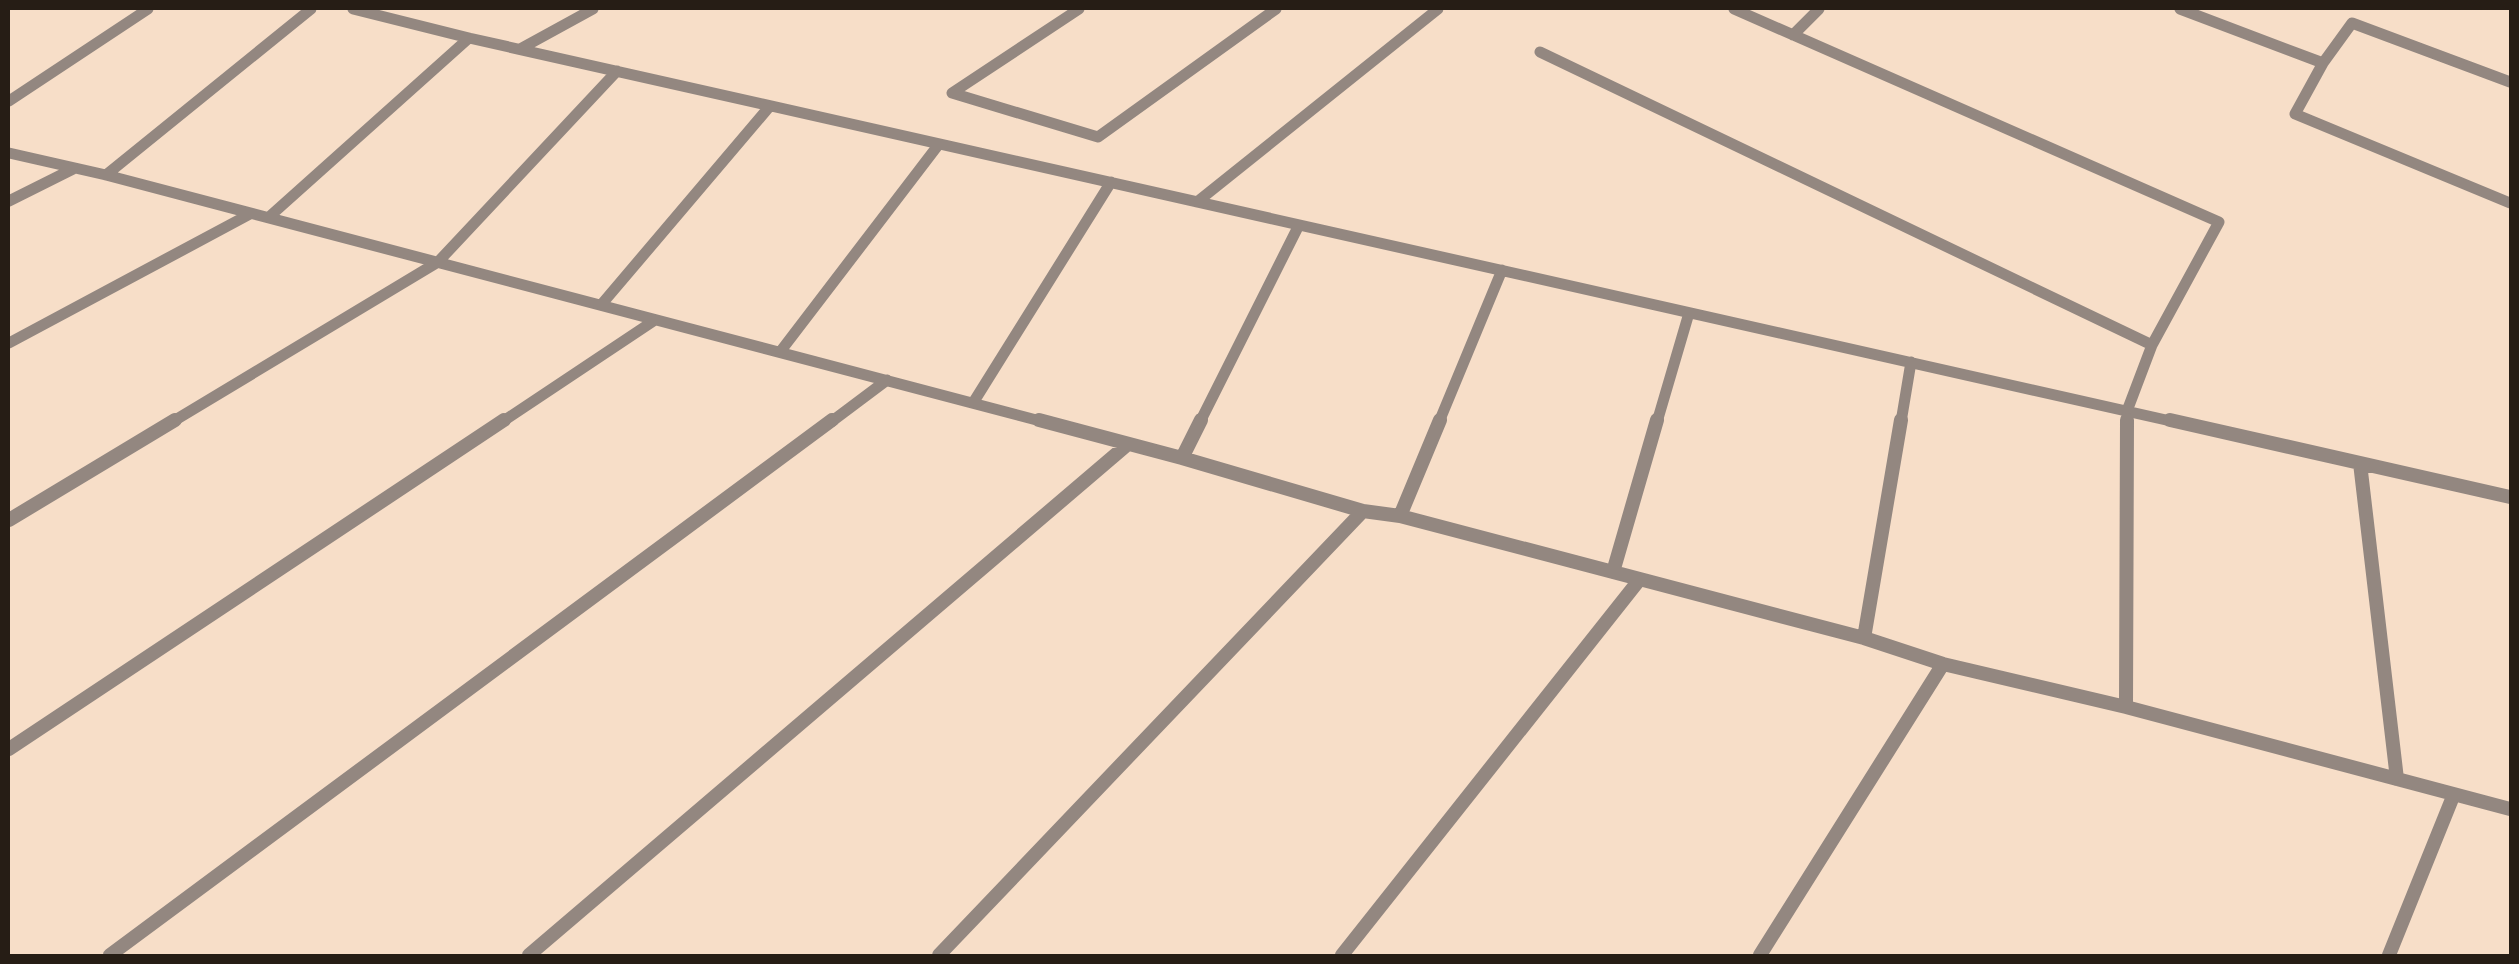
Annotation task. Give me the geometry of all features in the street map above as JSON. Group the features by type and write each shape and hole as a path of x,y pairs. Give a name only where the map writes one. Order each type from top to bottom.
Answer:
{"street":[{"path":"9,101 148,9"},
{"path":"106,174 311,9"},
{"path":"353,9 469,38 2510,497"},
{"path":"520,49 593,9"},
{"path":"1079,9 952,93 1098,137 1276,9"},
{"path":"1197,202 1438,9"},
{"path":"1734,9 2219,222 2152,345 2128,411 2126,707"},
{"path":"1793,35 1819,9"},
{"path":"2180,9 2323,63"},
{"path":"2510,82 2352,22 2323,63 2295,114 2510,203"},
{"path":"269,217 469,38"},
{"path":"1540,52 2152,345"},
{"path":"9,520 438,262 617,71"},
{"path":"601,305 770,106"},
{"path":"780,352 939,144"},
{"path":"9,152 73,169 106,174 250,214 269,217 1182,458 1363,511 1400,516 1864,638 1943,664 2126,707 2510,809"},
{"path":"9,201 73,169"},
{"path":"973,403 1111,182"},
{"path":"9,343 250,214"},
{"path":"1182,458 1299,225"},
{"path":"1400,516 1502,270"},
{"path":"1613,572 1689,313"},
{"path":"9,749 655,320"},
{"path":"1864,638 1911,362"},
{"path":"110,955 887,380"},
{"path":"529,955 1128,444"},
{"path":"2360,463 2397,779"},
{"path":"939,955 1363,511"},
{"path":"1342,955 1640,579"},
{"path":"1760,955 1943,664"},
{"path":"2389,955 2454,794"}]}
